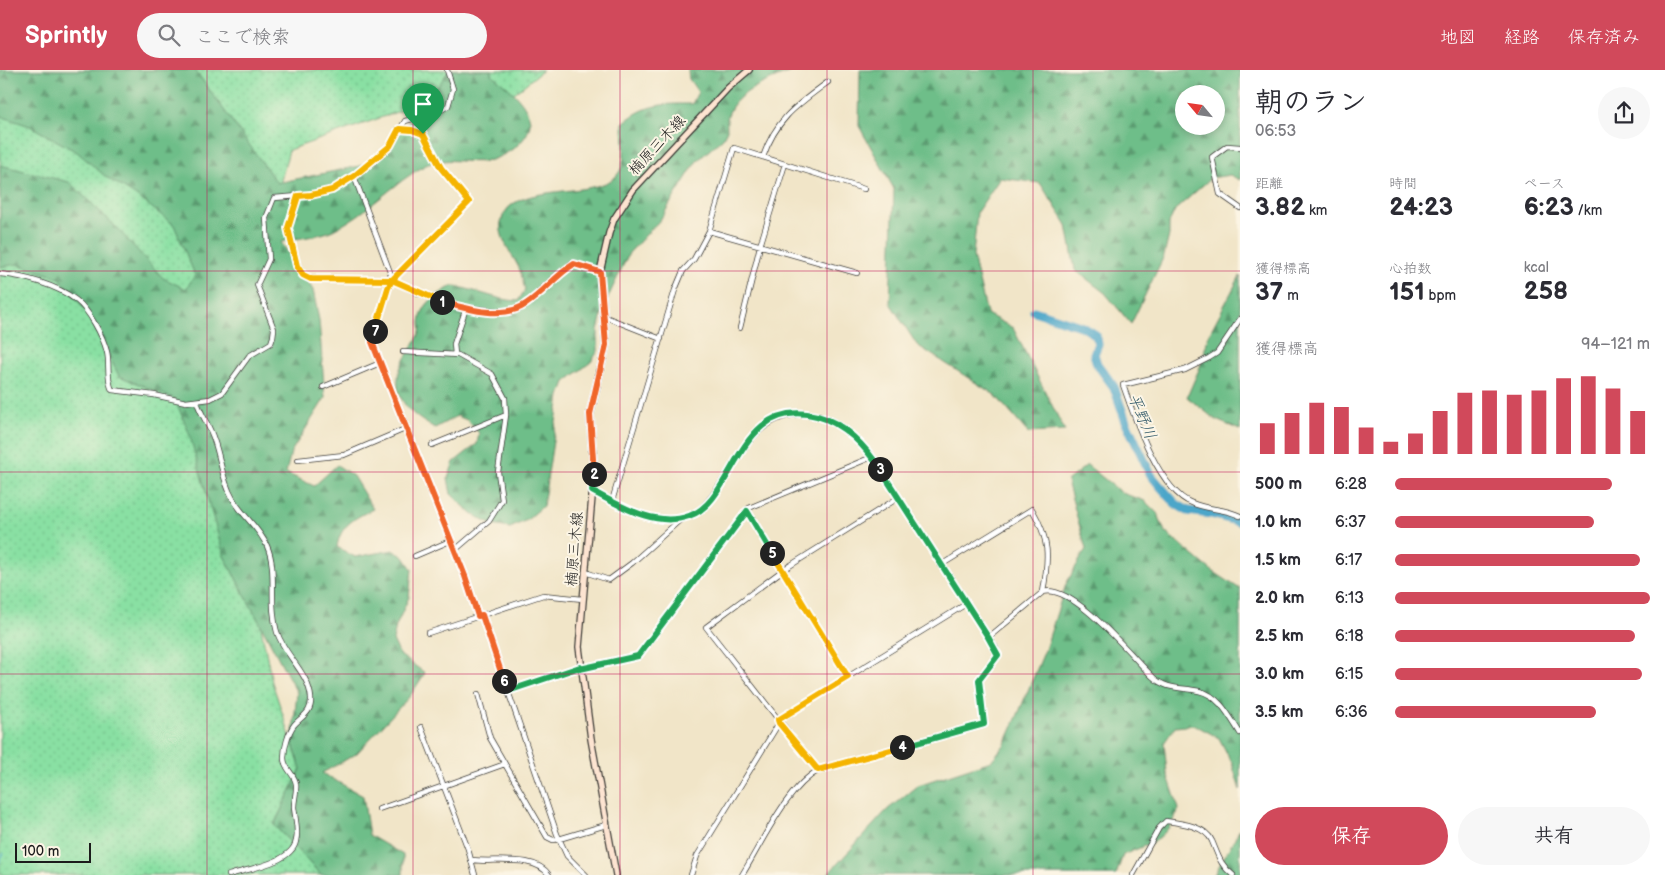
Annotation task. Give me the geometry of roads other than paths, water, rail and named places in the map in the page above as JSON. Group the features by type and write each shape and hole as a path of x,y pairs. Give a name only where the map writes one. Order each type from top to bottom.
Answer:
{"main road":[{"name":"楠原三木線","path":"616,875 580,668 579,647 594,453 590,414 606,345 600,272 608,233 614,219 633,190 728,88 749,70"}],"street":[{"path":"0,274 25,279 62,291 77,300 102,339 107,352 109,382 112,390 197,402 222,393 249,356 271,343 274,329 257,285 269,259 266,218 274,198 311,195 332,190 354,176 390,146 405,121 438,112 448,106 453,89 447,70"},
{"path":"763,157 770,136 778,124 794,107 828,82"},
{"path":"399,129 412,130 423,134 441,168 469,202 392,280 372,342 480,616 559,840 567,856 586,875"},
{"path":"1240,147 1227,146 1212,157 1220,194 1240,208"},
{"path":"612,501 678,282 709,231 734,148 864,189"},
{"path":"740,328 760,246 785,164"},
{"path":"354,176 392,280"},
{"path":"298,196 288,228 297,266 303,275 311,279 392,280 434,299 466,308 507,312 519,309 528,303 557,275 574,264 600,272"},
{"path":"709,231 857,273"},
{"path":"455,354 454,344 466,308"},
{"path":"603,316 661,339"},
{"path":"1240,319 1217,353 1185,370 1123,385 1151,456 1173,488 1192,504 1222,509 1240,516"},
{"path":"403,352 455,354 495,377 505,398 506,415 498,472 502,500 489,521 454,551"},
{"path":"323,387 380,362"},
{"path":"197,402 214,437 226,485 232,499 260,532 267,546 272,561 272,609 277,631 281,644 307,683 311,696 311,706 306,716 294,725 290,732 284,757 286,767 296,784 294,806 296,842 292,851 283,858 229,875"},
{"path":"592,491 651,518 673,520 682,518 702,509 717,490 750,439 767,423 777,418 803,413 826,418 862,445 872,457 998,655 979,680 984,724 818,770 795,787 742,875"},
{"path":"432,444 506,415"},
{"path":"298,460 344,455 405,429"},
{"path":"508,691 580,668 638,656 747,511 872,457"},
{"path":"818,770 778,722 706,627 783,570 898,498"},
{"path":"941,565 1032,509 1042,526 1046,541 1047,561 1042,592"},
{"path":"747,511 848,677"},
{"path":"585,572 609,580 632,563 682,518"},
{"path":"415,556 450,541"},
{"path":"988,637 1042,592 1058,591 1074,599 1154,679 1166,687 1200,691 1211,696 1229,715 1240,734"},
{"path":"428,633 543,595 583,599"},
{"path":"691,875 697,856 778,722 966,604"},
{"path":"478,694 490,738 547,837 559,840 606,825"},
{"path":"421,727 472,860 475,875"},
{"path":"379,809 504,764"},
{"path":"1133,875 1159,828 1166,821 1206,832 1212,839 1219,861 1232,875"},
{"path":"472,860 490,863 531,861 544,867 549,875"}],"waterway":[{"name":"平野川","path":"1034,311 1083,327 1096,335 1098,344 1094,354 1097,364 1114,387 1126,422 1151,475 1176,504 1188,511 1211,514 1240,522"},
{"path":"0,863 3,853"}]}
